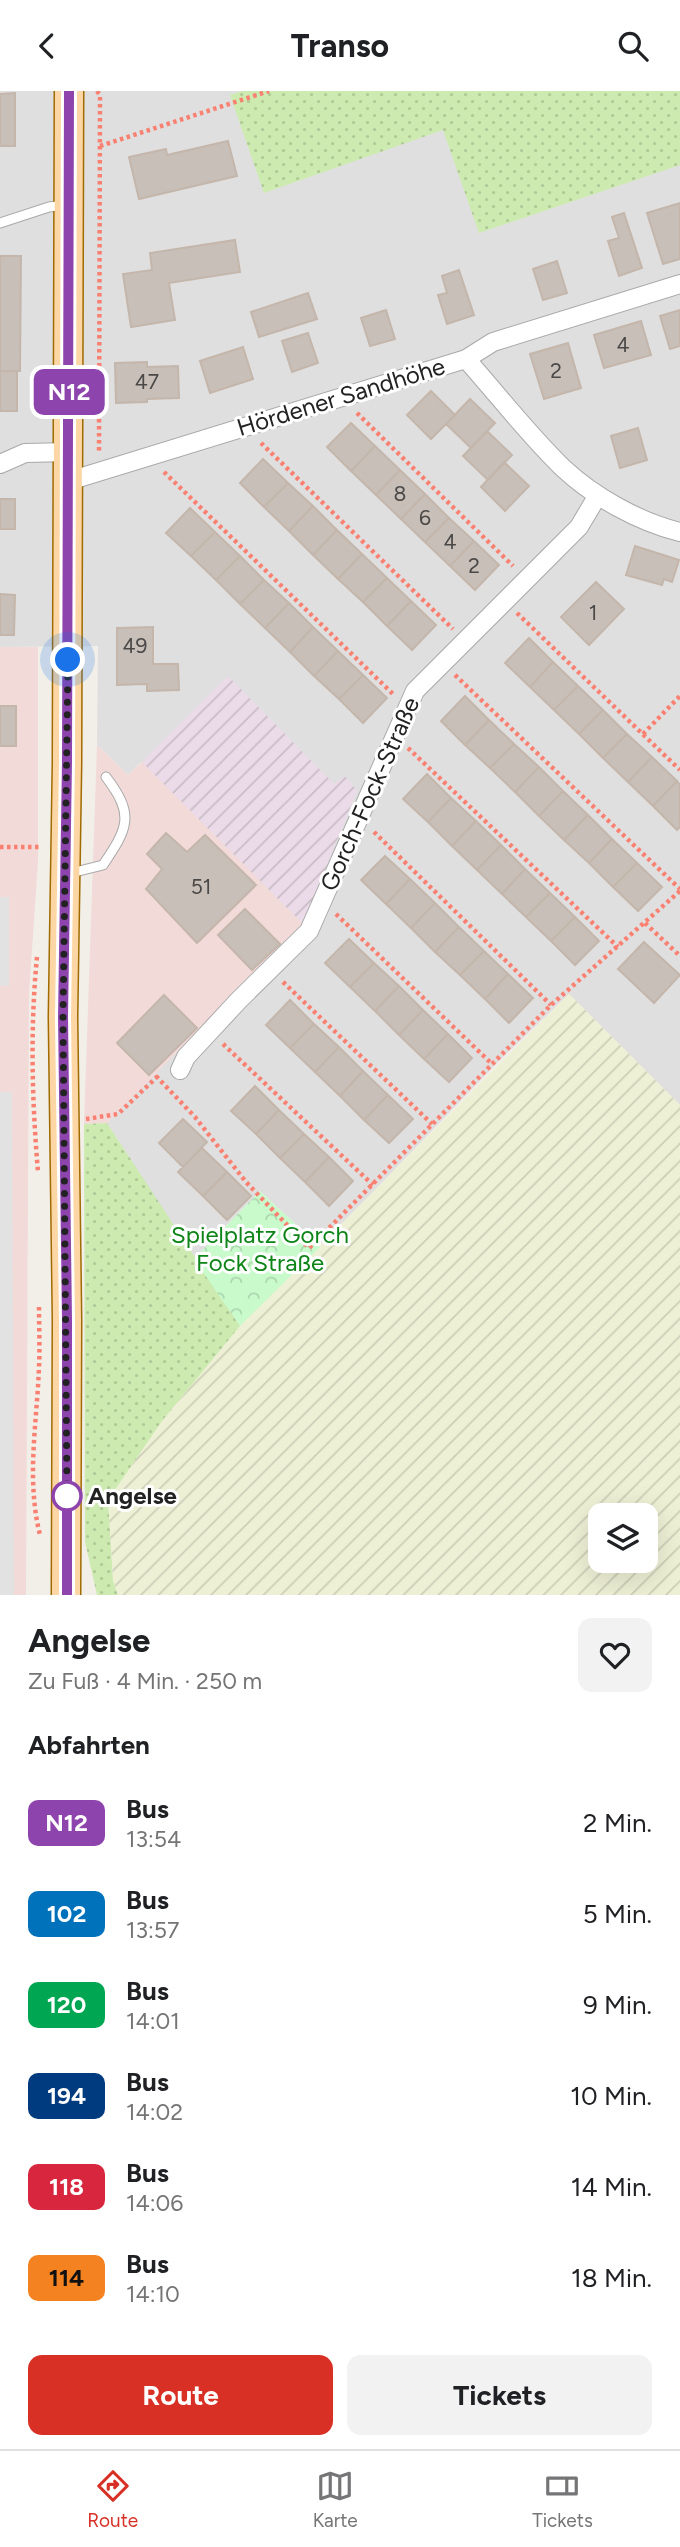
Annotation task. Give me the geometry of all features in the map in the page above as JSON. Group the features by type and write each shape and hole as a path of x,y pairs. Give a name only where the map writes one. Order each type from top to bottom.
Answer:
{"main road":[{"path":"66,1595 63,1017 69,481 69,91"}],"street":[{"path":"466,359 493,342 680,283"},
{"name":"Hördener Sandhöhe","path":"69,481 466,359 564,468 598,495 660,527 680,532"},
{"path":"0,464 25,453 69,452"},
{"name":"Gorch-Fock-Straße","path":"180,1070 186,1057 210,1031 309,931 415,691 579,527 598,495"}],"lane":[{"path":"0,223 49,207 69,204"},
{"path":"66,874 103,865 124,835 124,806 118,792 106,777"}],"path":[{"path":"97,91 100,95 100,446 97,472"},
{"path":"69,147 100,146 269,91"},
{"path":"341,397 526,578"},
{"path":"245,427 464,640"},
{"path":"149,457 408,708"},
{"path":"504,600 680,771"},
{"path":"156,1076 195,1117 246,1182 309,1248 551,1006 680,890 442,663"},
{"path":"643,734 680,696"},
{"path":"394,739 413,752 618,947"},
{"path":"357,821 378,835 551,1006"},
{"path":"0,846 42,846"},
{"path":"321,903 343,919 492,1064"},
{"path":"645,923 680,956"},
{"path":"270,969 432,1123"},
{"path":"210,1031 373,1185"},
{"path":"65,1122 118,1114 156,1076 180,1070"}],"shaded area":[{"path":"0,91 680,91 680,1105 569,994 498,1062 320,1247 260,1191 194,1259 107,1123 154,1073 141,762 128,775 97,745 98,646 0,647"},
{"path":"0,647 38,647 38,861 29,994 26,1595 0,1595"},
{"path":"228,676 334,784 345,776 357,791 303,924 142,762"},
{"path":"97,745 128,775 142,762 303,924 107,1123 84,1124"},
{"path":"0,897 9,897 9,986 0,986"},
{"path":"0,1092 12,1092 14,1595 0,1595"}],"green space":[{"path":"242,91 680,91 680,165 479,233 443,130 264,193 230,95"},
{"path":"569,994 680,1105 680,1595 118,1595 113,1581 108,1500 162,1421 240,1326"},
{"path":"107,1123 240,1326 162,1421 108,1500 113,1581 118,1595 97,1595 85,1542 84,1124"},
{"name":"Spielplatz Gorch Fock Straße","path":"260,1191 320,1247 240,1326 194,1259"}],"building":[{"path":"15,93 15,146 0,146 0,94"},
{"path":"228,141 237,176 139,199 129,157 166,149 167,155"},
{"path":"680,203 680,259 663,264 647,213"},
{"path":"624,213 642,268 619,276 608,241 619,238 612,217"},
{"path":"235,240 240,272 169,283 175,320 131,327 123,274 152,270 150,253"},
{"path":"0,256 21,256 20,371 0,371"},
{"path":"557,261 567,293 543,300 533,269"},
{"path":"459,270 474,315 447,324 438,295 447,293 442,276"},
{"path":"308,293 317,319 259,337 251,312"},
{"path":"386,310 395,339 370,346 361,318"},
{"path":"680,310 680,346 670,349 660,316"},
{"path":"641,321 651,355 604,368 594,335"},
{"path":"308,333 318,363 292,372 282,341"},
{"path":"568,343 581,388 544,399 530,354"},
{"path":"243,347 253,379 210,393 200,361"},
{"path":"147,362 147,367 178,366 179,398 116,403 115,363"},
{"path":"0,371 17,371 17,411 0,411"},
{"path":"431,391 455,415 431,439 407,415"},
{"path":"470,399 495,423 471,448 446,424"},
{"path":"351,423 375,446 351,471 327,447"},
{"path":"638,428 647,460 620,468 611,436"},
{"path":"487,431 512,455 488,480 463,456"},
{"path":"375,446 400,470 376,495 351,471"},
{"path":"263,459 288,483 264,507 240,483"},
{"path":"504,462 529,486 505,511 481,487"},
{"path":"400,470 425,494 401,519 376,495"},
{"path":"288,483 313,506 289,531 264,507"},
{"path":"425,494 449,518 425,542 401,519"},
{"path":"0,499 15,499 15,529 0,529"},
{"path":"313,506 337,530 313,555 289,531"},
{"path":"190,508 215,532 191,556 166,533"},
{"path":"449,518 474,541 450,566 425,542"},
{"path":"337,530 362,554 338,579 313,555"},
{"path":"215,532 240,556 216,580 191,556"},
{"path":"474,541 499,565 475,590 450,566"},
{"path":"635,546 679,560 672,582 664,579 662,585 626,575"},
{"path":"362,554 387,578 363,602 338,579"},
{"path":"240,556 264,580 240,604 216,580"},
{"path":"387,578 411,601 387,626 363,602"},
{"path":"264,580 289,603 265,628 240,604"},
{"path":"596,582 624,609 589,645 561,617"},
{"path":"0,594 15,595 14,635 0,635"},
{"path":"411,601 436,625 412,650 387,626"},
{"path":"289,603 313,627 290,652 265,628"},
{"path":"153,627 153,664 178,664 179,690 147,691 147,684 117,685 117,628"},
{"path":"313,627 338,651 314,676 290,652"},
{"path":"529,638 553,662 530,687 505,663"},
{"path":"338,651 363,675 339,699 314,676"},
{"path":"553,662 578,686 554,710 530,687"},
{"path":"363,675 387,698 363,723 339,699"},
{"path":"578,686 603,710 579,734 554,710"},
{"path":"465,696 489,720 465,745 441,721"},
{"path":"0,706 16,706 16,746 0,746"},
{"path":"603,710 627,734 603,758 579,734"},
{"path":"489,720 514,744 490,768 465,745"},
{"path":"627,734 652,757 628,782 603,758"},
{"path":"514,744 539,767 515,792 490,768"},
{"path":"652,757 677,781 653,806 628,782"},
{"path":"539,767 563,791 539,816 515,792"},
{"path":"427,774 451,798 428,822 403,799"},
{"path":"677,781 680,785 680,827 677,830 653,806"},
{"path":"563,791 588,815 564,840 539,816"},
{"path":"451,798 476,821 452,846 428,822"},
{"path":"588,815 612,839 589,863 564,840"},
{"path":"476,821 501,845 477,870 452,846"},
{"path":"166,833 187,852 205,835 256,885 197,943 146,889 162,869 147,854"},
{"path":"612,839 637,863 613,887 589,863"},
{"path":"501,845 525,869 502,894 477,870"},
{"path":"385,856 410,879 386,904 361,880"},
{"path":"637,863 662,887 638,911 613,887"},
{"path":"525,869 550,893 526,917 502,894"},
{"path":"410,879 435,903 411,928 386,904"},
{"path":"550,893 575,917 551,941 526,917"},
{"path":"435,903 459,927 435,952 411,928"},
{"path":"245,909 280,944 252,970 218,935"},
{"path":"575,917 599,941 575,965 551,941"},
{"path":"459,927 484,951 460,975 435,952"},
{"path":"349,939 374,963 350,987 325,963"},
{"path":"644,942 680,975 654,1003 618,969"},
{"path":"484,951 508,974 485,999 460,975"},
{"path":"374,963 399,986 375,1011 350,987"},
{"path":"508,974 533,998 509,1023 485,999"},
{"path":"399,986 423,1010 399,1035 375,1011"},
{"path":"164,995 197,1028 149,1075 117,1043"},
{"path":"290,1000 314,1024 290,1048 266,1025"},
{"path":"423,1010 448,1034 424,1059 399,1035"},
{"path":"314,1024 339,1047 315,1072 290,1048"},
{"path":"448,1034 472,1058 449,1082 424,1059"},
{"path":"339,1047 363,1071 340,1096 315,1072"},
{"path":"363,1071 388,1095 364,1120 340,1096"},
{"path":"255,1086 279,1110 256,1134 231,1111"},
{"path":"388,1095 413,1119 389,1143 364,1120"},
{"path":"279,1110 304,1134 280,1158 256,1134"},
{"path":"183,1119 207,1142 183,1167 159,1143"},
{"path":"304,1134 329,1157 305,1182 280,1158"},
{"path":"202,1148 227,1172 203,1196 178,1172"},
{"path":"329,1157 353,1181 329,1206 305,1182"},
{"path":"227,1172 251,1196 227,1220 203,1196"}],"bus line":[{"name":"N12","path":"67,1595 63,1017 69,481 69,91"}],"place":[{"name":"Angelse","path":"67,1496"}],"route":[{"path":"67,1496 63,1017 68,660"}]}
